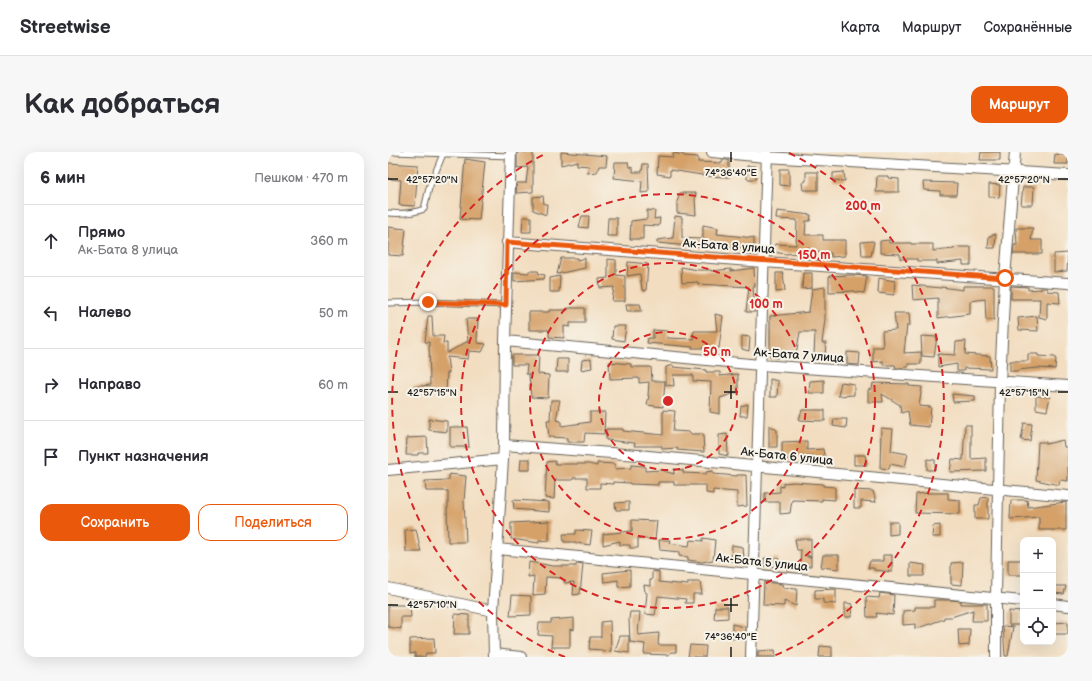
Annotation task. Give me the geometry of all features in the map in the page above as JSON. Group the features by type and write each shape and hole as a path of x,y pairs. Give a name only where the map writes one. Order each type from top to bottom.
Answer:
{"street":[{"path":"712,152 766,154 1068,175"},
{"path":"996,657 1000,383 1005,278 1014,152"},
{"path":"511,154 507,242 504,445 498,549 492,611 494,656 522,657"},
{"path":"751,657 766,154"},
{"name":"Ак-Бата 8 улица","path":"507,242 763,262 1068,282"},
{"name":"Ак-Бата 7 улица","path":"505,341 760,366 1000,383 1068,386"},
{"name":"Ак-Бата 6 улица","path":"504,445 638,455 1068,496"},
{"path":"388,470 503,459"},
{"name":"Ак-Бата 5 улица","path":"498,549 1020,601"},
{"path":"388,588 492,611"},
{"path":"1056,604 1068,606"}],"lane":[{"path":"392,152 511,154"},
{"path":"388,213 409,213 424,209 429,188 443,154"},
{"path":"388,303 428,302 506,305"}],"building":[{"path":"517,152 533,152 533,192 516,193 517,183 526,183 528,167 517,168"},
{"path":"561,152 607,156 606,166 599,166 597,172 587,173 589,166 577,165 577,161 561,165"},
{"path":"981,152 1000,152 1000,160 980,160"},
{"path":"673,153 684,156 698,157 698,162 722,163 723,160 729,160 729,177 702,176 670,170 670,176 657,174 658,156 673,157"},
{"path":"1055,154 1068,156 1068,164 1054,164"},
{"path":"465,159 485,162 479,220 460,219"},
{"path":"615,162 628,162 629,167 633,168 633,172 642,172 643,164 648,164 649,192 641,193 642,181 614,178"},
{"path":"388,163 418,165 415,206 399,205 401,180 388,179"},
{"path":"747,166 756,166 756,179 747,179"},
{"path":"780,169 789,169 789,186 780,185"},
{"path":"806,172 818,172 818,190 803,190 802,183 806,181"},
{"path":"844,172 845,181 833,180 833,173"},
{"path":"877,176 888,176 888,178 899,179 899,192 876,192"},
{"path":"923,182 957,183 956,195 940,195 940,191 924,190"},
{"path":"989,184 1000,185 999,198 989,197"},
{"path":"1023,187 1034,187 1033,205 1021,205"},
{"path":"680,193 696,193 696,215 677,213 677,202"},
{"path":"543,196 544,204 547,204 546,215 533,210 533,197"},
{"path":"647,210 655,211 654,219 660,218 659,226 643,225 643,239 630,239 631,221 647,219"},
{"path":"777,211 811,215 810,221 806,221 805,235 823,235 823,240 845,240 845,256 831,257 831,253 804,252 785,254 774,252 775,244 796,245 797,220 776,219"},
{"path":"582,216 589,216 588,228 579,227"},
{"path":"675,216 682,217 682,238 701,239 702,246 657,243 657,240 673,238"},
{"path":"523,217 531,217 531,232 522,232"},
{"path":"608,218 617,218 617,236 607,236"},
{"path":"703,225 718,228 717,234 754,238 754,249 735,247 722,249 722,247 703,244"},
{"path":"388,227 406,229 403,256 388,255"},
{"path":"1016,228 1033,228 1031,240 1042,240 1042,254 1013,254 1014,245 1017,245"},
{"path":"996,234 995,248 988,248 989,236"},
{"path":"889,240 889,243 933,244 933,251 954,249 959,247 971,247 971,265 963,265 963,261 937,264 937,261 900,259 900,254 880,253 880,241"},
{"path":"873,241 871,256 862,256 861,242"},
{"path":"1068,253 1067,271 1054,272 1054,254"},
{"path":"561,258 577,258 577,260 585,258 585,268 557,274"},
{"path":"608,259 616,260 616,275 625,276 625,301 612,301 614,287 600,288 599,279 608,278"},
{"path":"628,262 648,264 646,291 642,290 640,274 627,276"},
{"path":"681,267 711,271 731,269 731,271 754,268 755,287 753,287 755,312 746,312 749,287 698,284 698,282 682,283"},
{"path":"529,271 538,271 539,274 545,275 544,279 514,281 514,272 529,273"},
{"path":"776,273 783,273 785,291 776,292"},
{"path":"803,273 812,273 812,288 802,289"},
{"path":"560,276 559,292 550,292 550,278"},
{"path":"829,276 867,276 864,293 855,291 829,292"},
{"path":"879,278 895,281 894,295 878,293"},
{"path":"912,285 963,290 963,286 994,286 994,320 986,320 985,299 970,301 970,314 938,318 938,298 913,300"},
{"path":"1011,286 1028,287 1028,290 1041,290 1041,288 1047,288 1047,291 1059,292 1060,303 1047,302 1047,319 1039,317 1040,299 1011,299"},
{"path":"825,287 825,319 822,343 826,343 825,356 814,356 815,332 800,332 796,354 778,352 778,358 770,357 770,316 809,312 812,289"},
{"path":"626,304 640,304 642,311 627,311"},
{"path":"568,308 585,308 585,323 570,323 570,327 564,326 564,338 549,337 549,330 529,330 529,312 549,312 549,310 568,310"},
{"path":"894,313 909,313 910,325 907,325 904,353 921,352 921,364 908,364 908,367 896,368 895,365 883,365 883,361 873,362 873,347 883,347 882,331 896,330"},
{"path":"715,314 723,316 719,348 692,348 693,347 647,343 648,338 653,338 653,330 668,331 667,338 693,339 694,331 717,331"},
{"path":"428,316 432,316 433,336 444,336 443,343 447,343 447,353 468,341 466,319 478,319 477,343 486,344 482,352 469,351 468,359 447,357 449,373 447,373 446,392 413,392 413,387 430,385 429,342 425,342"},
{"path":"1037,316 1038,331 1019,330 1018,318"},
{"path":"613,326 626,326 624,341 612,339"},
{"path":"742,336 750,337 749,351 742,349"},
{"path":"921,336 937,337 934,357 922,356"},
{"path":"966,341 965,354 990,356 991,369 964,368 964,371 957,371 957,364 938,367 938,354 955,355 956,342"},
{"path":"847,352 860,353 859,365 847,364"},
{"path":"1028,354 1055,357 1055,369 1037,368 1010,371 1010,361 1028,361"},
{"path":"512,355 539,355 538,374 549,375 548,398 531,397 529,374 526,374 527,365 512,365"},
{"path":"557,359 568,359 568,372 556,372"},
{"path":"591,359 592,368 581,370 582,360"},
{"path":"609,362 631,364 631,367 651,367 652,381 665,381 663,407 647,405 649,396 649,382 639,383 639,378 610,379"},
{"path":"673,365 673,367 706,370 706,372 720,372 720,376 738,374 738,392 720,398 720,414 710,412 711,382 693,381 693,375 673,375 674,386 666,385 666,367"},
{"path":"770,379 778,381 777,397 770,397"},
{"path":"824,380 824,393 809,393 810,381"},
{"path":"841,382 854,384 854,395 838,396"},
{"path":"873,383 909,384 909,386 922,387 919,406 931,407 929,427 910,425 908,411 901,413 900,405 882,394 883,402 868,402 868,390 872,389"},
{"path":"952,394 975,396 975,401 953,402"},
{"path":"1036,396 1050,397 1047,411 1036,409"},
{"path":"551,400 560,400 556,420 561,421 561,426 590,422 590,412 605,412 604,434 585,433 584,442 567,442 567,438 549,437 547,420 550,420"},
{"path":"748,404 747,416 740,416 741,406"},
{"path":"663,410 675,411 673,431 690,432 690,434 703,434 704,452 677,450 678,448 662,449 662,446 634,446 635,443 606,440 606,429 623,429 623,431 663,435"},
{"path":"802,410 825,410 825,421 799,420"},
{"path":"429,419 447,421 447,432 429,430"},
{"path":"834,419 847,419 846,428 833,426"},
{"path":"1024,423 1032,424 1030,441 1021,440"},
{"path":"769,425 777,430 777,447 769,447"},
{"path":"965,425 971,425 971,459 986,458 986,471 950,472 952,459 963,460"},
{"path":"450,427 467,427 469,447 450,447"},
{"path":"881,428 893,429 891,451 908,454 905,467 890,464 889,469 880,468"},
{"path":"727,434 728,456 719,454 719,435"},
{"path":"427,437 428,453 406,455 407,438"},
{"path":"1063,440 1064,447 1068,447 1068,481 1060,480 1059,485 1036,480 1038,442 1046,442 1046,444"},
{"path":"807,441 807,450 823,449 825,462 814,462 814,456 794,455 794,460 782,459 782,442"},
{"path":"854,455 865,455 867,465 854,465"},
{"path":"521,459 530,459 530,470 520,470"},
{"path":"927,459 935,460 935,470 927,470"},
{"path":"555,461 555,464 589,464 597,466 597,463 615,464 615,469 631,468 631,465 645,466 645,471 661,470 674,474 674,469 683,470 683,473 706,474 706,472 713,471 713,474 737,476 746,475 747,506 737,507 737,492 713,490 713,494 706,493 706,485 674,485 674,482 658,482 658,485 613,482 613,484 600,483 600,488 587,488 587,478 555,480 554,499 545,498 547,462"},
{"path":"449,474 466,476 464,501 466,542 448,542 448,491 426,491 425,481 449,480"},
{"path":"794,482 823,484 823,486 835,487 835,500 792,500 790,513 780,514 780,502 765,502 765,493 780,492 780,486 783,487 783,483"},
{"path":"854,490 873,491 876,502 861,501 861,508 854,508"},
{"path":"948,493 948,499 960,500 960,514 915,513 916,494"},
{"path":"988,497 988,519 975,519 975,505 979,505 981,498"},
{"path":"513,500 549,502 549,512 514,509"},
{"path":"1011,500 1027,500 1028,507 1066,502 1066,530 1039,530 1039,517 1010,519"},
{"path":"629,502 629,510 616,510 615,503"},
{"path":"632,520 657,521 655,540 638,538 638,548 630,548 630,545 620,545 620,541 603,545 603,534 632,531"},
{"path":"549,521 549,541 539,540 539,543 511,539 511,523"},
{"path":"889,522 898,522 898,534 889,535"},
{"path":"940,525 940,537 932,537 933,526"},
{"path":"416,529 421,552 406,552 405,530"},
{"path":"576,530 592,531 590,545 576,542 564,542 563,534 576,534"},
{"path":"703,538 715,540 713,560 702,562 688,560 688,557 679,556 679,552 660,550 659,540 670,540 669,543 689,546 690,540 703,541"},
{"path":"795,539 811,539 811,557 811,566 807,566 807,569 800,568 801,550 797,550"},
{"path":"732,545 743,547 744,560 731,561"},
{"path":"823,555 839,555 839,569 821,567"},
{"path":"883,555 892,555 892,572 868,568 870,561 883,561"},
{"path":"764,558 778,558 779,567 764,566"},
{"path":"1008,560 1020,560 1020,575 1008,575"},
{"path":"529,562 553,566 576,566 577,563 583,564 580,594 573,595 574,582 565,583 562,578 546,577 545,594 533,595 534,576 528,577"},
{"path":"963,562 962,585 951,584 951,563"},
{"path":"910,563 925,565 924,576 910,576"},
{"path":"630,570 630,586 618,587 618,580 604,582 603,573"},
{"path":"652,571 659,572 659,582 688,585 688,582 700,582 702,594 693,594 693,603 685,603 686,599 658,596 655,615 645,614 647,593 645,592 644,585 650,586"},
{"path":"764,582 782,584 783,588 797,589 796,606 784,601 784,606 763,605"},
{"path":"1056,586 1066,586 1064,594 1056,593"},
{"path":"836,589 836,604 823,603 823,599 815,599 815,590"},
{"path":"880,593 894,595 893,615 876,613 877,617 867,617 866,597 879,598"},
{"path":"512,595 531,596 531,615 510,616"},
{"path":"934,600 961,601 961,604 987,604 987,621 972,621 973,610 951,617 944,617 944,619 915,629 915,624 903,625 903,611 915,610 915,607 934,607"},
{"path":"845,603 852,604 851,617 845,617"},
{"path":"388,605 410,605 411,617 401,617 401,629 388,627"},
{"path":"715,607 728,607 728,618 714,619"},
{"path":"1009,611 1020,612 1019,625 1009,625"},
{"path":"630,612 640,612 638,635 659,633 658,645 676,645 676,652 671,652 669,655 644,654 645,644 630,642"},
{"path":"455,614 469,615 469,634 454,634"},
{"path":"574,618 574,630 570,629 570,647 551,647 552,636 538,635 539,623 551,623 551,620"},
{"path":"610,621 611,651 602,652 602,650 589,649 590,637 601,637 601,622"},
{"path":"1068,622 1068,634 1056,634 1056,623"},
{"path":"732,624 745,627 744,639 732,638"},
{"path":"1003,626 1013,627 1008,656 1005,656"},
{"path":"958,629 970,629 969,645 959,646"},
{"path":"620,636 629,636 629,653 615,651"},
{"path":"434,638 435,653 426,653 425,657 415,657 415,653 410,654 410,639"},
{"path":"690,645 706,646 705,657 688,657"},
{"path":"820,646 832,647 832,657 819,657"},
{"path":"775,650 776,657 758,657 758,651"}],"route":[{"path":"428,302 506,305 507,242 763,262 1005,278"}]}
